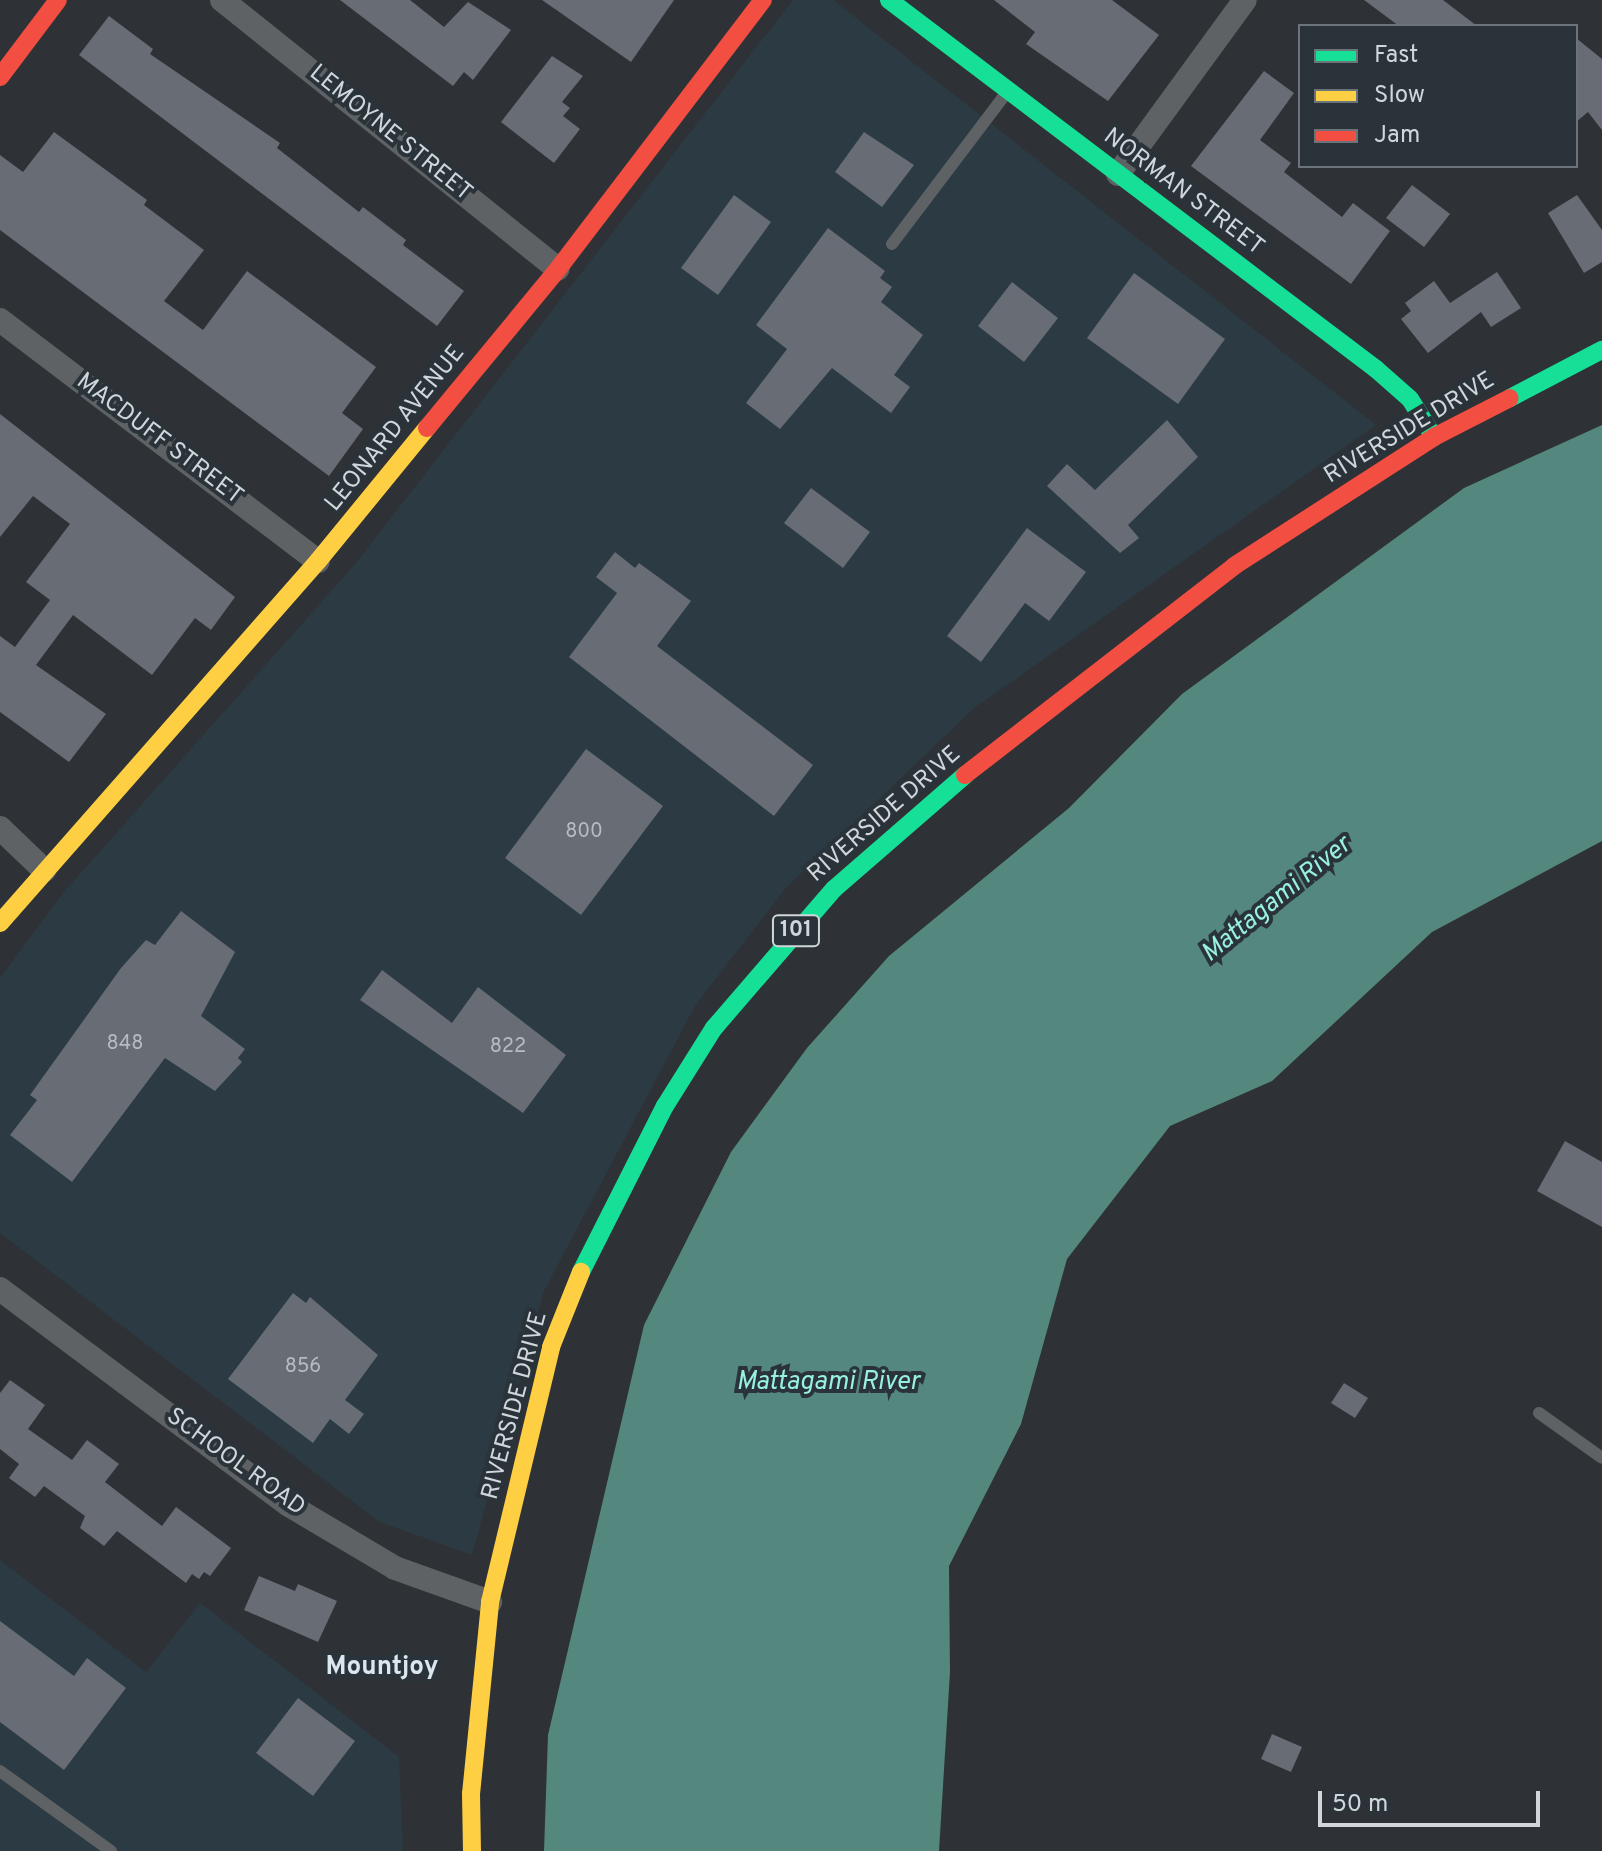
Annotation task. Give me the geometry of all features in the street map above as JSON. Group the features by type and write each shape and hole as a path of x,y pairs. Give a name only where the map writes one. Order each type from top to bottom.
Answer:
{"street":[{"path":"0,77 58,0"},
{"name":"LEMOYNE STREET","path":"222,0 558,269"},
{"name":"LEONARD AVENUE","path":"44,870 183,721 318,561 558,269 763,0"},
{"name":"NORMAN STREET","path":"889,0 1401,389 1434,437"},
{"path":"1118,174 1245,0"},
{"name":"MACDUFF STREET","path":"0,320 318,561"},
{"name":"RIVERSIDE DRIVE","path":"472,1851 471,1794 490,1602 561,1321 588,1254 665,1106 724,1016 834,889 953,785 1234,566 1434,437 1602,350"},
{"path":"0,828 44,870 0,923"},
{"name":"SCHOOL ROAD","path":"0,1289 289,1505 395,1568 490,1602"}],"lane":[{"path":"892,244 1008,90"},
{"path":"1539,1413 1602,1458"},
{"path":"0,1771 111,1851"}],"shaded area":[{"path":"793,0 833,0 1376,425 973,709 784,890 695,1006 544,1291 472,1555 380,1522 0,1233 0,978 64,892 356,563"},
{"path":"0,1560 146,1672 200,1603 399,1757 403,1851 0,1851"}],"water":[{"name":"Mattagami River","path":"1602,425 1602,841 1432,932 1272,1081 1170,1126 1067,1259 1021,1424 949,1566 950,1672 939,1851 544,1851 548,1735 644,1325 731,1152 807,1048 889,956 1069,808 1182,694 1464,488"}],"building":[{"path":"340,0 410,0 444,27 468,2 511,30 473,80 464,72 453,86"},
{"path":"542,0 674,0 631,62"},
{"path":"994,0 1112,0 1159,35 1108,101 1026,44 1035,32"},
{"path":"1364,0 1443,0 1474,24 1396,24"},
{"path":"109,16 153,49 150,54 280,143 277,148 359,212 363,207 406,240 403,245 464,291 437,326 79,55"},
{"path":"1578,40 1602,59 1602,130 1588,112 1578,120"},
{"path":"552,56 583,76 562,102 570,108 563,116 580,129 554,163 501,122"},
{"path":"1264,71 1294,93 1260,140 1291,163 1284,172 1342,217 1353,203 1390,231 1351,284 1191,166"},
{"path":"54,132 147,200 144,205 204,250 164,301 203,330 247,271 376,367 342,413 363,429 329,476 0,230 0,155 23,172"},
{"path":"864,132 914,165 882,207 835,172"},
{"path":"1412,185 1450,214 1424,247 1386,218"},
{"path":"734,195 771,222 718,295 681,268"},
{"path":"1577,195 1602,230 1602,262 1584,273 1548,213"},
{"path":"828,228 885,271 880,278 892,287 881,302 923,335 894,375 910,387 891,413 832,368 780,429 746,403 787,349 756,325"},
{"path":"1497,272 1521,308 1491,327 1481,312 1428,353 1401,319 1411,311 1405,303 1434,281 1450,303"},
{"path":"1134,273 1225,339 1178,404 1087,338"},
{"path":"1012,282 1058,318 1024,362 978,326"},
{"path":"0,414 235,597 211,630 195,618 152,675 73,615 36,665 106,714 69,762 0,712 0,636 15,647 50,600 26,582 70,524 33,496 0,537"},
{"path":"1167,420 1198,457 1128,525 1139,538 1120,553 1047,486 1067,464 1095,490"},
{"path":"811,488 870,532 843,568 784,523"},
{"path":"1027,528 1086,572 1049,621 1025,603 981,662 947,636"},
{"path":"615,552 635,568 639,563 691,601 657,646 813,765 774,816 569,657 617,593 596,577"},
{"path":"586,749 663,806 581,915 505,858"},
{"path":"181,911 235,952 201,1016 245,1049 238,1058 242,1062 215,1091 165,1058 72,1182 10,1135 37,1100 30,1095 121,968 146,940 155,945"},
{"path":"382,970 452,1023 478,987 566,1055 523,1113 360,1000"},
{"path":"1565,1141 1602,1162 1602,1227 1537,1191"},
{"path":"293,1293 306,1303 310,1297 378,1355 345,1400 364,1414 349,1434 330,1419 313,1443 228,1379"},
{"path":"10,1380 45,1405 28,1429 72,1460 87,1440 119,1464 105,1482 162,1526 176,1507 231,1548 210,1576 204,1572 199,1579 192,1574 186,1583 117,1531 104,1546 80,1528 85,1516 44,1486 35,1497 9,1478 19,1464 0,1449 0,1393"},
{"path":"1344,1383 1368,1398 1355,1418 1331,1403"},
{"path":"259,1576 295,1591 298,1584 337,1601 318,1642 244,1610"},
{"path":"0,1621 74,1676 87,1658 126,1688 64,1770 0,1722"},
{"path":"298,1698 355,1741 313,1796 256,1753"},
{"path":"1272,1734 1302,1747 1291,1772 1261,1759"}],"traffic: fast":[{"path":"889,0 1376,369 1410,399 1434,437"},
{"path":"1510,398 1602,350"},
{"path":"581,1272 665,1106 714,1028 834,889 965,775"}],"traffic: slow":[{"path":"0,923 318,561 427,428"},
{"path":"472,1851 471,1794 490,1602 551,1347 581,1272"}],"traffic: jam":[{"path":"0,77 58,0"},
{"path":"427,428 558,269 763,0"},
{"path":"965,775 1234,566 1434,437 1510,398"}],"district":[{"name":"Mountjoy","path":"382,1668"}]}
